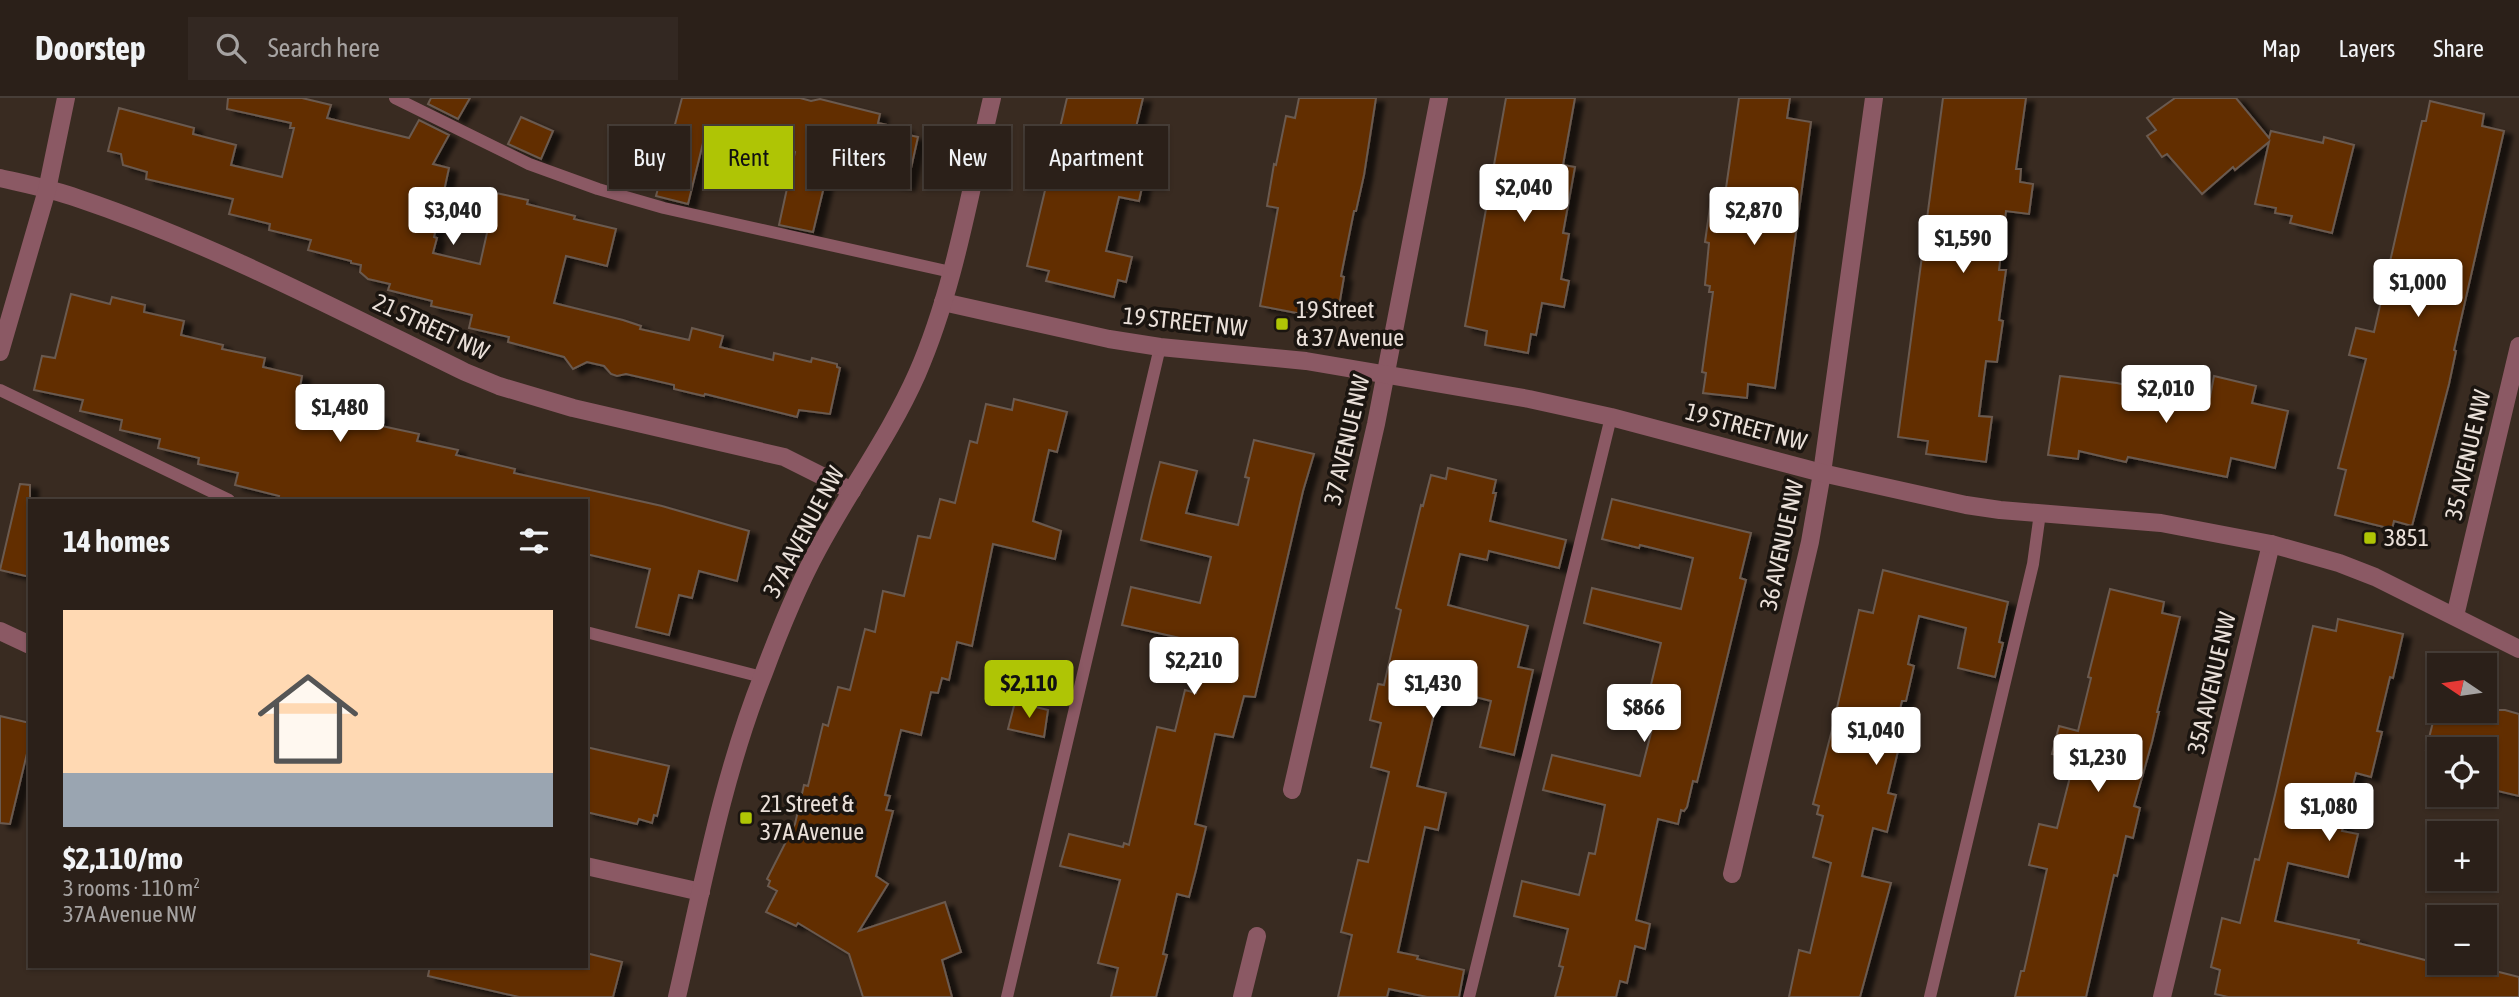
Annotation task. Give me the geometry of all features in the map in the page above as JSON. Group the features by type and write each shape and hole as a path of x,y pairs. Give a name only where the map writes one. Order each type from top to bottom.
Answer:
{"street":[{"path":"0,352 47,190 66,98"},
{"name":"37A AVENUE NW","path":"677,997 735,758 762,677 817,550 880,445 928,348 951,272 992,98"},
{"name":"37 AVENUE NW","path":"1292,790 1387,373 1439,98"},
{"name":"36 AVENUE NW","path":"1732,874 1810,542 1874,98"},
{"name":"21 STREET NW","path":"0,178 77,198 132,218 247,266 499,386 573,408 772,454 815,471 852,491"},
{"name":"19 STREET NW","path":"943,302 1110,339 1160,347 1270,356 1387,373 1611,417 1822,473 1966,505 2161,523 2271,544 2375,577 2519,649"},
{"name":"35 AVENUE NW","path":"2455,616 2519,345"},
{"name":"35A AVENUE NW","path":"2162,997 2271,544"},
{"path":"0,631 28,644"},
{"path":"588,866 701,892"},
{"path":"1242,997 1257,936"}],"lane":[{"path":"395,98 529,164 598,189 664,208 951,272"},
{"path":"1007,997 1160,347"},
{"path":"0,390 227,499"},
{"path":"1469,997 1611,417"},
{"path":"1930,997 2033,564 2040,513"},
{"path":"588,633 762,677"}],"building":[{"path":"228,98 302,98 331,105 327,118 409,138 419,120 449,135 433,164 449,168 433,253 480,264 496,193 528,200 527,204 575,216 574,219 616,229 607,266 566,256 554,303 623,320 641,326 640,329 689,340 692,328 723,336 720,347 773,360 774,353 811,362 812,358 837,364 840,368 830,414 799,410 797,417 674,389 674,385 626,374 617,376 604,366 587,362 573,369 564,357 508,342 509,337 469,328 472,315 431,306 432,301 388,290 390,284 368,279 360,272 361,265 308,250 311,240 269,230 270,224 229,214 233,199 146,179 147,172 123,165 121,154 108,151 119,108 194,128 193,134 236,145 231,165 282,177 294,128 290,128 291,123 227,109"},
{"path":"431,98 470,98 458,119 428,104"},
{"path":"682,98 800,98 811,101 820,99 880,114 878,123 892,126 807,126 807,189 823,189 813,232 779,225 787,189 793,189 793,126 704,126 704,139 688,204 656,196 658,189 690,189 690,126 675,126"},
{"path":"1067,98 1143,98 1136,126 1060,126"},
{"path":"1299,98 1376,98 1364,175 1341,276 1344,277 1339,306 1309,301 1307,315 1260,306 1278,208 1267,206 1274,164 1276,165 1286,116 1295,118"},
{"path":"1506,98 1575,98 1563,165 1575,167 1563,233 1569,234 1561,279 1569,281 1564,307 1542,303 1536,335 1531,334 1528,353 1485,345 1487,331 1465,326"},
{"path":"1739,98 1790,98 1787,118 1811,122 1775,388 1748,384 1747,398 1703,393 1706,373 1702,372 1713,292 1709,292 1710,286 1705,285 1709,243 1705,242 1711,200 1724,202"},
{"path":"1943,98 2026,98 2016,169 2021,169 2020,182 2033,184 2029,214 2006,211 1999,270 2006,270 1999,320 2003,321 1997,362 1986,361 1979,416 1992,417 1986,462 1926,454 1928,441 1898,437"},
{"path":"2175,98 2236,98 2269,138 2271,131 2323,143 2324,137 2354,145 2332,233 2290,223 2292,216 2275,213 2276,208 2255,204 2269,142 2235,170 2233,167 2202,194 2167,154 2162,157 2147,136 2156,130 2147,118"},
{"path":"2430,101 2484,114 2482,126 2504,131 2454,350 2456,351 2449,384 2412,526 2394,521 2392,529 2335,515 2346,470 2338,468 2366,359 2349,355 2356,328 2374,332 2422,121 2426,121"},
{"path":"521,117 553,131 541,159 508,144"},
{"path":"910,135 918,137 910,173"},
{"path":"1045,189 1142,189 1139,201 1119,197 1106,251 1132,257 1126,282 1118,280 1114,297 1046,281 1049,271 1027,266"},
{"path":"71,294 110,304 112,297 145,305 144,312 184,321 181,335 223,345 222,349 265,358 263,367 302,376 300,387 343,396 340,406 380,416 377,425 419,434 417,441 458,450 456,455 515,469 514,473 662,506 749,531 737,581 699,571 692,598 679,595 669,635 636,627 650,569 588,554 588,499 278,499 279,496 235,485 238,473 198,464 199,458 158,448 160,439 120,430 122,420 80,411 83,400 34,390 42,356 55,358"},
{"path":"2060,376 2117,383 2164,394 2165,388 2210,397 2214,376 2256,386 2252,403 2288,411 2275,468 2231,458 2227,477 2128,457 2126,462 2079,451 2078,459 2048,455"},
{"path":"1014,399 1067,412 1057,452 1049,450 1033,521 1061,531 1055,559 993,544 972,646 957,642 949,680 942,678 938,693 931,692 921,735 901,730 885,795 890,796 886,810 893,811 876,876 888,884 859,931 945,902 961,952 942,960 952,997 863,997 849,954 798,923 796,926 766,912 777,891 768,886 770,881 767,879 795,824 804,785 808,786 823,724 828,726 838,687 850,690 865,629 875,632 883,591 904,596 918,536 930,538 940,499 955,503 970,441 977,443 986,404 1012,410"},
{"path":"1254,440 1314,454 1255,697 1244,696 1233,737 1215,734 1195,824 1206,827 1189,897 1177,894 1163,954 1167,955 1156,997 1111,997 1118,968 1098,963 1120,880 1060,866 1069,834 1123,847 1124,843 1129,845 1157,727 1175,731 1185,690 1196,693 1207,644 1122,625 1131,587 1200,603 1211,557 1141,540 1151,497 1160,462 1197,471 1186,513 1238,525 1249,478 1245,477"},
{"path":"1448,468 1496,480 1490,521 1566,540 1559,568 1489,551 1487,560 1460,554 1448,605 1528,626 1518,667 1533,670 1514,755 1480,747 1491,701 1440,688 1417,786 1446,793 1438,830 1425,827 1398,952 1464,970 1459,997 1427,997 1389,989 1387,997 1338,997 1352,935 1341,932 1358,860 1368,862 1389,772 1371,767 1381,723 1370,720 1378,684 1384,685 1401,610 1396,608 1421,505 1423,506 1431,475 1446,479"},
{"path":"20,484 30,485 28,577 0,570"},
{"path":"1612,499 1751,533 1740,578 1746,580 1697,782 1693,781 1687,807 1684,811 1681,810 1678,824 1658,819 1636,920 1650,924 1645,949 1635,946 1627,983 1620,981 1616,997 1555,997 1563,967 1559,966 1568,929 1514,916 1522,881 1579,895 1589,853 1595,854 1605,805 1543,790 1552,755 1640,776 1652,729 1634,725 1642,688 1650,689 1661,643 1584,623 1592,588 1681,609 1693,558 1602,539"},
{"path":"1883,570 2008,602 1999,642 2003,643 1995,677 1958,668 1966,628 1919,616 1908,664 1914,666 1890,750 1898,751 1888,793 1896,795 1887,832 1873,828 1862,876 1891,883 1860,997 1789,997 1799,950 1810,953 1831,863 1813,857 1823,816 1817,814 1819,806 1813,804 1859,610 1873,613"},
{"path":"2110,589 2164,602 2162,613 2180,617 2152,742 2134,806 2140,808 2133,838 2126,836 2117,876 2114,875 2086,997 2015,997 2021,971 2024,971 2047,869 2029,865 2039,824 2057,828 2071,773 2059,770 2062,756 2052,754 2059,726 2078,731 2091,678 2088,677"},
{"path":"2338,619 2403,634 2377,731 2382,732 2371,777 2356,773 2342,831 2358,834 2348,877 2288,863 2275,921 2359,940 2358,943 2427,960 2427,975 2497,975 2497,972 2519,977 2519,997 2228,997 2215,994 2220,970 2211,967 2222,918 2240,923 2255,859 2259,860 2275,795 2313,626 2336,631"},
{"path":"1015,702 1048,710 1044,737 1008,729"},
{"path":"2497,710 2519,714 2519,796 2497,791 2497,737 2429,737 2433,723 2497,723"},
{"path":"0,716 28,723 28,749 10,824 0,823"},
{"path":"588,747 669,766 657,816 654,815 652,823 639,819 637,824 588,812"},
{"path":"588,954 622,962 613,997 519,997 428,976 430,968 588,968"}],"place":[{"name":"19 Street & 37 Avenue","path":"1282,324"},
{"name":"3851","path":"2370,538"},
{"name":"21 Street & 37A Avenue","path":"746,818"}]}
